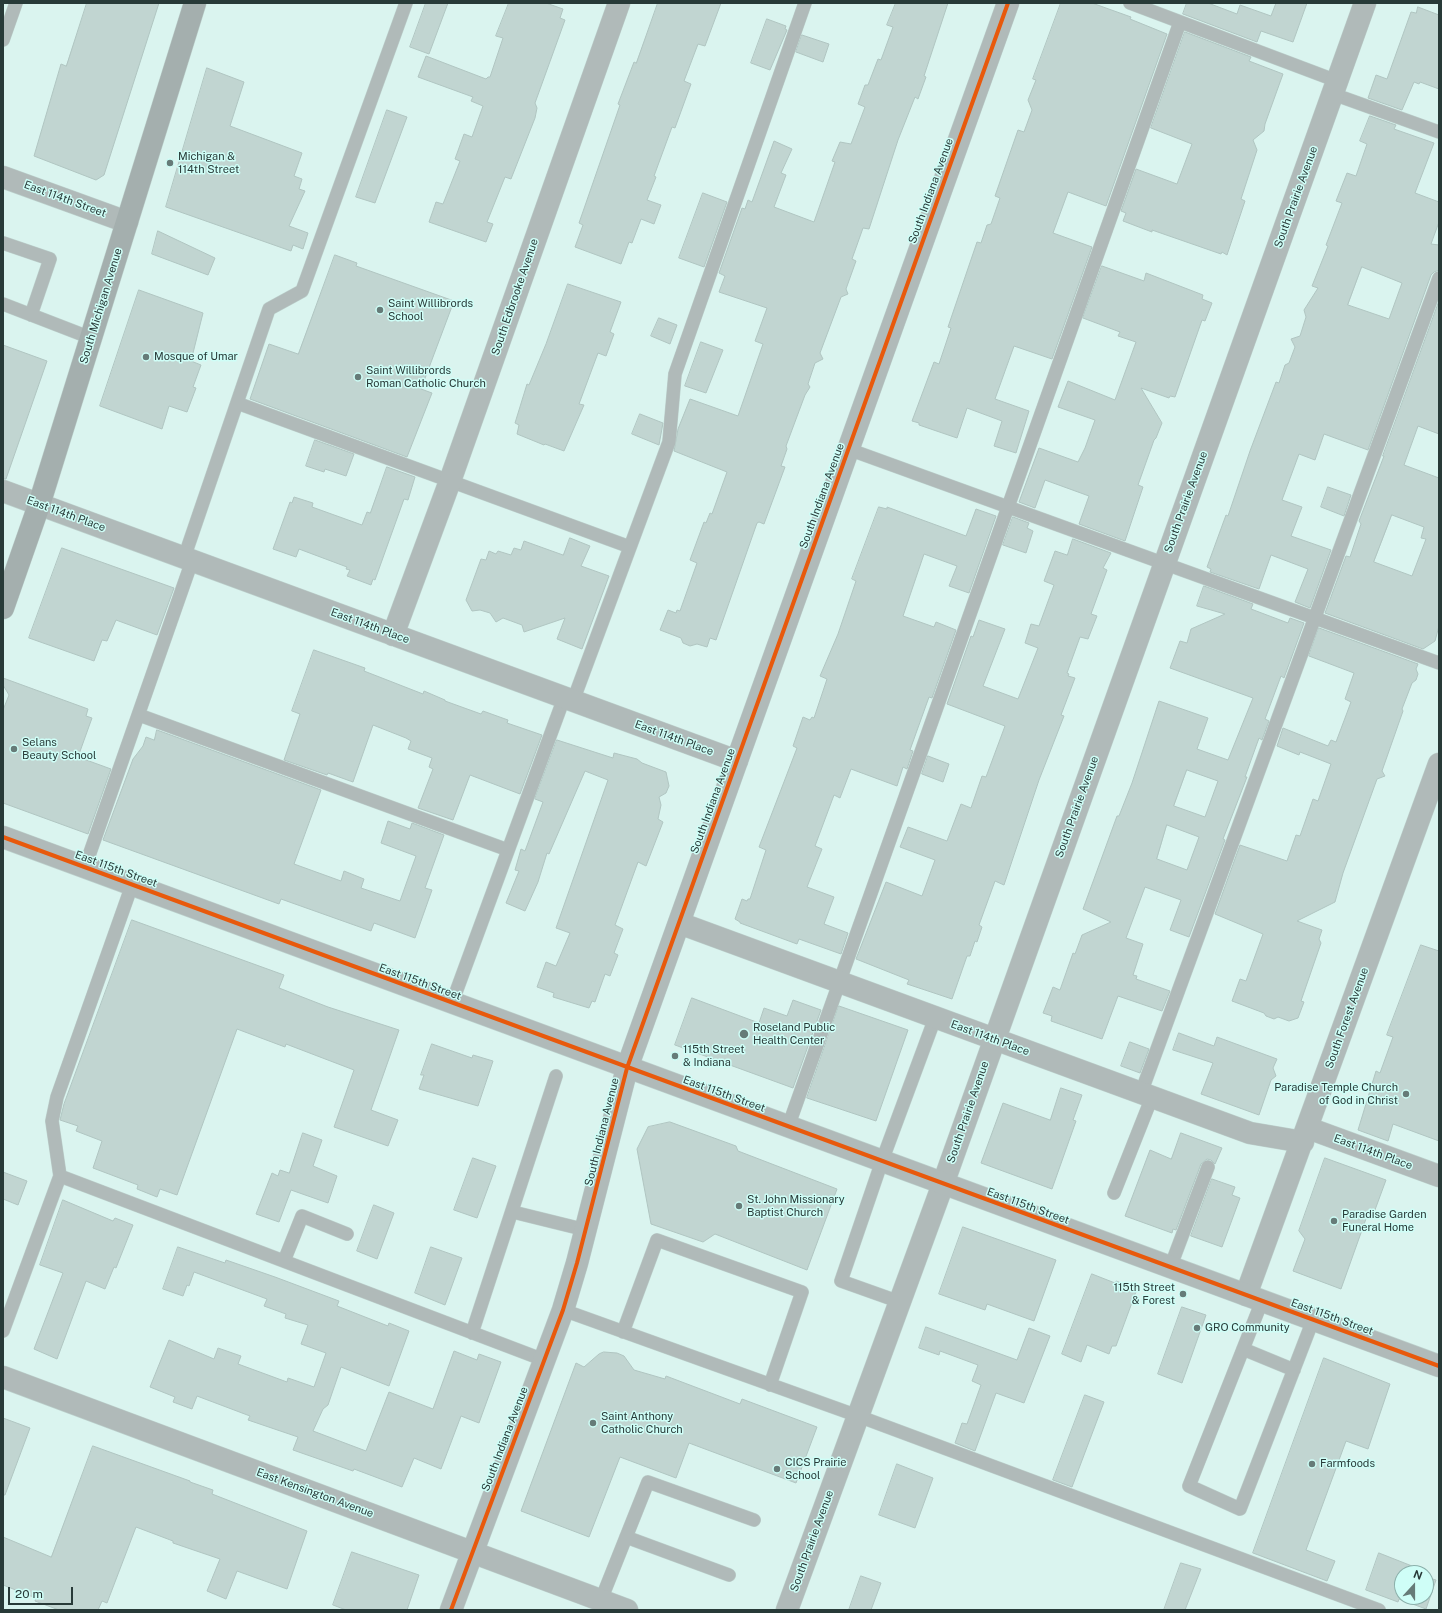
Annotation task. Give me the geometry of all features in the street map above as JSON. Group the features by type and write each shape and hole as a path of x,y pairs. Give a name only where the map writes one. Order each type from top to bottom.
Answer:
{"main road":[{"name":"South Michigan Avenue","path":"5,598 39,505 195,3"}],"street":[{"name":"South Edbrooke Avenue","path":"393,635 450,481 619,3"},
{"name":"South Indiana Avenue","path":"451,1610 563,1310 586,1230 627,1068 1008,3"},
{"name":"South Prairie Avenue","path":"787,1610 943,1184 993,1039 1365,3"},
{"name":"East 114th Street","path":"3,177 127,222"},
{"name":"East 114th Place","path":"3,491 737,761"},
{"name":"South Forest Avenue","path":"1254,1298 1305,1135 1439,764"},
{"name":"East 115th Street","path":"3,837 452,1004 1439,1366"},
{"name":"East 114th Place","path":"679,924 1250,1133 1305,1135 1439,1176"},
{"name":"East Kensington Avenue","path":"3,1377 627,1610"}],"lane":[{"path":"3,40 16,3"},
{"path":"85,867 139,715 237,403 269,309 302,291 406,3"},
{"path":"452,1004 508,850 630,547 669,442 675,374 805,3"},
{"path":"1130,3 1180,22 1439,132"},
{"path":"788,1127 1180,22"},
{"path":"3,243 50,259 31,315"},
{"path":"1114,1193 1146,1095 1314,618 1439,278"},
{"path":"3,304 91,338"},
{"path":"237,403 630,547"},
{"path":"848,449 1439,663"},
{"path":"139,715 508,850"},
{"path":"3,1332 60,1176 52,1121 57,1097 132,885"},
{"path":"900,1302 841,1281 882,1161 935,1018"},
{"path":"472,1333 513,1212 556,1076"},
{"path":"1170,1268 1208,1167"},
{"path":"60,1176 544,1360"},
{"path":"513,1212 586,1230"},
{"path":"284,1262 302,1216 347,1234"},
{"path":"623,1332 657,1240 802,1292 770,1385"},
{"path":"1254,1298 1243,1349 1190,1486 1240,1509 1313,1320"},
{"path":"563,1310 858,1416 1379,1610"},
{"path":"1243,1349 1294,1370"},
{"path":"602,1600 648,1482 754,1520"},
{"path":"626,1537 729,1575"}],"building":[{"path":"87,3 159,3 104,175 96,180 34,156 61,64 66,66"},
{"path":"426,3 448,3 429,54 410,47"},
{"path":"509,3 546,3 563,9 560,18 565,20 535,103 537,108 535,118 511,179 505,177 487,222 493,224 486,242 429,222 436,202 443,204 460,161 455,159 464,134 472,137 483,106 471,101 473,97 418,77 426,56 486,79 490,77 503,38 496,36"},
{"path":"658,3 721,3 705,46 698,44 684,81 691,84 675,128 672,127 654,176 656,177 647,200 661,205 654,224 641,219 632,243 629,242 621,264 575,247 583,225 579,223 620,105 618,104 634,62 636,63"},
{"path":"896,3 948,3 918,99 915,97 898,140 869,229 863,228 852,259 856,261 846,289 848,294 841,297 820,353 823,359 815,363 808,384 810,387 805,395 786,446 787,449 781,466 785,467 764,524 759,522 757,523 716,640 710,638 707,647 697,644 690,646 683,643 681,638 660,630 668,610 676,613 677,610 680,611 697,563 690,560 704,522 706,523 710,513 712,514 727,472 674,451 678,429 690,399 738,416 763,344 755,341 767,308 719,292 725,276 719,273 742,208 745,209 748,200 752,202 774,141 792,149 781,173 786,175 774,207 814,222 835,162 832,161 840,142 851,144 865,107 858,104 865,85 868,85 878,59 881,60 893,27 887,25"},
{"path":"1061,3 1092,3 1131,17 1130,19 1167,34 1106,206 1068,192 1053,233 1092,247 1052,359 1014,346 995,399 1029,411 1016,453 994,446 1002,421 967,408 957,438 919,425 919,423 912,421 934,362 939,364 951,328 948,327 977,242 981,243 987,225 991,224 1000,198 995,196 1018,130 1024,132 1032,110 1028,100 1036,80 1033,79"},
{"path":"1187,3 1208,3 1237,14 1240,5 1271,16 1276,3 1307,3 1293,42 1261,31 1257,42 1183,14"},
{"path":"1418,7 1439,15 1439,89 1420,82 1419,84 1414,82 1402,110 1368,98 1376,75 1387,79 1411,12 1416,13"},
{"path":"767,19 786,26 785,29 787,30 770,70 751,63"},
{"path":"1185,32 1251,57 1249,61 1283,74 1265,124 1264,131 1253,140 1257,150 1241,199 1245,201 1227,255 1222,252 1221,254 1152,230 1152,232 1123,221 1126,213 1121,211 1136,169 1177,184 1192,144 1151,128"},
{"path":"802,35 829,44 823,62 796,52"},
{"path":"207,68 244,82 230,126 302,153 294,176 302,179 299,189 305,191 289,226 308,233 303,249 293,245 291,251 166,207"},
{"path":"387,110 407,117 375,203 356,197"},
{"path":"1370,116 1396,125 1394,129 1434,143 1415,193 1439,202 1439,222 1431,244 1439,245 1439,270 1431,275 1368,450 1324,434 1315,460 1299,454 1282,500 1302,507 1291,536 1331,550 1310,608 1295,602 1308,569 1271,555 1259,589 1210,572 1211,569 1207,567 1226,515 1228,516 1250,451 1276,382 1279,383 1285,365 1289,363 1295,347 1291,339 1300,336 1306,317 1304,310 1318,288 1312,286 1328,246 1326,245 1342,203 1336,201 1347,173 1356,176 1367,144 1360,141","holes":["1362,267 1402,283 1389,319 1348,305"]},
{"path":"703,193 727,202 704,267 679,258"},
{"path":"158,231 215,258 208,275 152,254"},
{"path":"335,255 357,263 356,266 454,301 421,389 432,393 407,457 250,399 269,344 298,354"},
{"path":"1102,266 1144,281 1146,273 1203,295 1202,299 1212,303 1205,321 1202,320 1175,397 1170,396 1169,398 1141,388 1162,423 1154,440 1138,485 1143,487 1125,541 1079,524 1089,496 1045,480 1035,508 1019,502 1039,448 1078,462 1085,448 1095,420 1058,407 1068,381 1115,400 1136,342 1118,336 1120,332 1083,318"},
{"path":"568,284 621,302 610,332 614,334 606,356 598,353 579,404 584,405 564,451 517,434 519,425 515,423 527,384 529,385 546,344"},
{"path":"139,290 203,313 191,361 201,365 193,387 196,388 187,412 169,406 162,429 100,406"},
{"path":"1439,301 1439,434 1418,426 1404,465 1439,478 1439,626 1435,641 1423,649 1325,613 1346,556 1350,557 1361,524 1359,521","holes":["1392,515 1424,527 1421,538 1426,539 1412,576 1374,562"]},
{"path":"659,318 677,325 670,344 651,336"},
{"path":"701,342 723,350 706,393 685,386"},
{"path":"3,345 47,361 6,479 3,479"},
{"path":"640,414 663,423 659,445 632,434"},
{"path":"315,440 354,454 346,476 325,469 324,472 306,466"},
{"path":"387,467 415,477 408,500 404,499 375,580 373,579 371,585 347,576 350,570 346,569 347,567 299,549 296,557 273,549 290,502 292,503 294,497 313,503 312,507 362,525 367,512 370,513"},
{"path":"1328,487 1351,495 1344,516 1321,507"},
{"path":"879,507 887,509 887,507 966,536 976,509 996,516 969,593 949,586 957,566 924,554 903,616 934,627 936,622 956,630 932,698 929,697 910,750 913,751 907,769 903,767 897,786 851,769 840,798 834,795 815,846 822,849 807,887 834,897 824,924 848,933 841,954 799,939 797,944 740,923 735,919 742,899 747,901 750,899 766,850 759,847 797,748 793,746 803,717 810,720 812,717 814,718 827,679 820,676 838,634 856,581 852,579"},
{"path":"1013,517 1029,523 1027,528 1033,531 1026,553 1003,545"},
{"path":"570,538 590,546 581,566 609,576 582,649 557,639 565,618 524,632 522,625 503,618 496,622 490,613 480,610 472,611 466,600 481,559 486,560 489,551 496,554 498,551 511,555 514,548 521,550 524,541 563,555"},
{"path":"1073,539 1111,553 1103,568 1107,570 1091,614 1097,616 1088,639 1080,637 1067,673 1069,674 1068,676 1075,678 1061,715 1064,716 1039,780 1004,885 995,881 979,925 982,927 977,942 975,941 970,956 967,956 952,999 907,984 909,980 856,959 886,882 922,896 935,860 900,847 908,827 947,841 961,804 971,808 982,776 986,777 1005,726 947,704 971,636 973,637 979,620 1005,629 983,686 1018,699 1038,648 1025,643 1031,624 1039,626 1054,585 1044,581 1055,551 1067,555"},
{"path":"62,548 174,588 157,635 116,620 107,641 102,640 94,661 29,638"},
{"path":"1204,586 1253,604 1251,609 1288,623 1290,618 1304,623 1284,678 1281,676 1265,719 1269,721 1262,740 1259,738 1245,777 1247,777 1223,839 1225,840 1189,937 1170,930 1181,900 1145,887 1126,938 1143,944 1133,975 1137,976 1136,979 1170,991 1162,1011 1118,996 1102,1039 1051,1021 1052,1016 1043,1013 1053,987 1060,990 1073,953 1075,954 1082,935 1111,922 1083,909 1117,816 1119,816 1132,783 1159,701 1208,718 1197,749 1228,760 1253,698 1170,668 1180,641 1187,643 1191,629 1225,614 1197,606","holes":["1187,770 1218,781 1205,817 1174,806","1167,825 1199,837 1187,870 1157,859"]},
{"path":"1319,628 1418,664 1416,669 1418,674 1416,680 1412,683 1402,709 1403,711 1382,771 1385,776 1377,779 1343,873 1335,902 1297,921 1322,930 1319,939 1321,943 1301,1001 1304,1002 1298,1018 1289,1021 1278,1017 1274,1019 1266,1016 1264,1013 1232,1001 1240,979 1246,981 1263,934 1215,914 1240,845 1287,861 1296,835 1300,836 1313,799 1318,801 1331,764 1300,752 1299,755 1277,746 1283,728 1328,746 1331,740 1336,742 1351,702 1345,699 1354,673 1309,656"},
{"path":"314,650 365,668 364,671 423,694 424,691 445,701 481,714 483,711 508,720 507,723 542,735 520,794 470,775 453,820 418,808 433,769 429,767 432,758 408,749 411,741 406,738 373,725 353,782 328,773 327,775 284,760 300,714 292,711"},
{"path":"3,678 88,709 86,716 92,718 78,757 111,769 88,834 3,803 3,710 9,695 3,685"},
{"path":"157,730 321,790 294,864 341,881 344,871 364,879 361,888 400,901 416,856 381,843 388,821 410,829 412,823 444,835 425,888 432,890 415,938 374,923 371,931 281,899 279,904 103,840 133,759 143,746 146,737 154,740"},
{"path":"557,740 613,758 614,753 637,759 642,763 666,772 669,786 666,793 659,797 661,805 658,819 663,822 646,866 638,862 615,925 623,929 614,953 618,955 610,976 605,974 595,1002 592,1001 589,1008 553,997 554,993 537,987 546,962 556,966 570,933 556,928 608,780 585,771 549,854 547,853 538,882 525,911 506,903 519,871 515,870 521,849 525,851 543,802 535,799"},
{"path":"928,756 949,764 943,782 922,774"},
{"path":"132,920 284,975 279,988 328,1007 399,1030 371,1110 398,1120 388,1146 334,1127 354,1070 286,1044 285,1047 237,1029 177,1195 160,1189 157,1197 137,1189 138,1185 93,1168 102,1141 76,1131 78,1126 60,1120 64,1104"},
{"path":"1421,945 1439,951 1439,1141 1393,1124 1388,1141 1358,1130 1376,1071 1380,1073 1393,1037 1387,1035"},
{"name":"Roseland Public Health Center","path":"692,998 759,1023 764,1008 787,1016 793,1000 821,1010 793,1088 675,1045"},
{"path":"839,1006 908,1030 876,1121 807,1098"},
{"path":"1179,1033 1214,1046 1217,1037 1277,1059 1273,1068 1276,1076 1271,1080 1259,1115 1201,1094 1213,1063 1173,1050"},
{"path":"1130,1042 1149,1049 1140,1073 1121,1066"},
{"path":"432,1044 472,1058 473,1055 493,1061 478,1106 419,1089 424,1075 421,1075"},
{"path":"1061,1088 1082,1095 1073,1120 1076,1121 1052,1189 981,1163 1003,1103 1050,1120"},
{"name":"St. John Missionary Baptist Church","path":"670,1122 736,1146 738,1151 837,1189 807,1270 715,1234 703,1242 651,1224 637,1149 648,1127"},
{"path":"303,1133 322,1140 313,1166 337,1176 328,1203 291,1190 279,1222 256,1214 272,1173 278,1176 280,1170 289,1173"},
{"path":"1181,1133 1222,1148 1215,1164 1211,1160 1207,1159 1201,1164 1176,1230 1173,1229 1172,1233 1125,1216 1150,1150 1171,1159"},
{"path":"473,1158 496,1166 477,1218 454,1210"},
{"name":"Paradise Garden Funeral Home","path":"1325,1158 1386,1180 1372,1218 1367,1216 1341,1289 1293,1271 1305,1239 1299,1231"},
{"path":"3,1172 27,1181 18,1205 3,1199"},
{"path":"1212,1179 1235,1187 1232,1195 1240,1198 1222,1247 1191,1236"},
{"path":"63,1200 113,1221 115,1218 133,1225 116,1268 114,1267 105,1289 86,1281 57,1359 34,1349 63,1273 40,1265"},
{"path":"374,1205 394,1213 377,1259 357,1251"},
{"path":"963,1227 1056,1260 1034,1321 987,1304 985,1310 939,1294"},
{"path":"178,1247 225,1263 226,1260 275,1277 339,1301 337,1306 388,1326 389,1323 409,1331 389,1386 341,1367 328,1405 323,1409 313,1431 366,1451 389,1392 433,1409 454,1351 477,1360 479,1354 501,1362 479,1423 461,1416 441,1469 414,1458 402,1487 354,1469 353,1471 293,1450 298,1437 248,1420 250,1416 197,1396 192,1409 173,1402 175,1397 150,1387 169,1340 214,1359 218,1348 241,1356 238,1364 287,1382 288,1378 314,1387 326,1353 301,1344 308,1325 285,1318 286,1314 264,1306 267,1299 194,1272 189,1286 187,1285 183,1296 163,1289"},
{"path":"431,1247 462,1258 445,1305 415,1293"},
{"path":"1092,1274 1115,1283 1116,1281 1137,1289 1116,1346 1112,1346 1109,1354 1087,1345 1081,1362 1062,1354"},
{"path":"1182,1307 1206,1315 1182,1383 1158,1374"},
{"path":"926,1327 1017,1360 1029,1328 1050,1336 1024,1403 996,1393 975,1451 955,1443 962,1423 967,1424 981,1385 972,1381 978,1365 940,1351 939,1355 919,1348"},
{"path":"604,1352 617,1353 624,1356 634,1370 665,1379 666,1376 740,1404 742,1399 817,1427 796,1483 689,1443 676,1478 620,1457 589,1537 521,1511 576,1363 584,1367 599,1354"},
{"name":"Farmfoods","path":"1324,1358 1390,1384 1368,1449 1346,1441 1306,1550 1335,1561 1327,1581 1253,1553"},
{"path":"1085,1395 1104,1402 1072,1487 1053,1480"},
{"path":"3,1418 30,1428 5,1495 3,1495"},
{"path":"93,1446 213,1490 212,1494 307,1531 287,1589 237,1571 226,1599 207,1591 220,1559 173,1543 173,1541 136,1527 107,1603 102,1601 98,1610 59,1610 35,1601 36,1598 3,1585 3,1537 51,1557"},
{"path":"897,1464 933,1478 915,1528 879,1515"},
{"path":"352,1552 419,1575 407,1610 346,1610 333,1605"},
{"path":"1379,1553 1409,1565 1394,1565 1394,1600 1366,1590"},
{"path":"1181,1563 1201,1569 1185,1610 1164,1610"},
{"path":"861,1576 881,1583 871,1610 849,1610"},
{"path":"1415,1605 1427,1605 1426,1609"}],"cycle path":[{"path":"451,1610 563,1310 577,1263 627,1068 1008,3"},
{"path":"3,837 1439,1366"}],"place":[{"name":"Michigan & 114th Street","path":"170,163"},
{"name":"Saint Willibrords School","path":"380,310"},
{"name":"Mosque of Umar","path":"146,357"},
{"name":"Saint Willibrords Roman Catholic Church","path":"358,377"},
{"name":"Selans Beauty School","path":"14,749"},
{"name":"Roseland Public Health Center","path":"744,1034"},
{"name":"115th Street & Indiana","path":"675,1056"},
{"name":"Paradise Temple Church of God in Christ","path":"1406,1094"},
{"name":"St. John Missionary Baptist Church","path":"739,1206"},
{"name":"Paradise Garden Funeral Home","path":"1334,1221"},
{"name":"115th Street & Forest","path":"1183,1294"},
{"name":"GRO Community","path":"1197,1328"},
{"name":"Saint Anthony Catholic Church","path":"593,1423"},
{"name":"Farmfoods","path":"1312,1464"},
{"name":"CICS Prairie School","path":"777,1469"}]}
